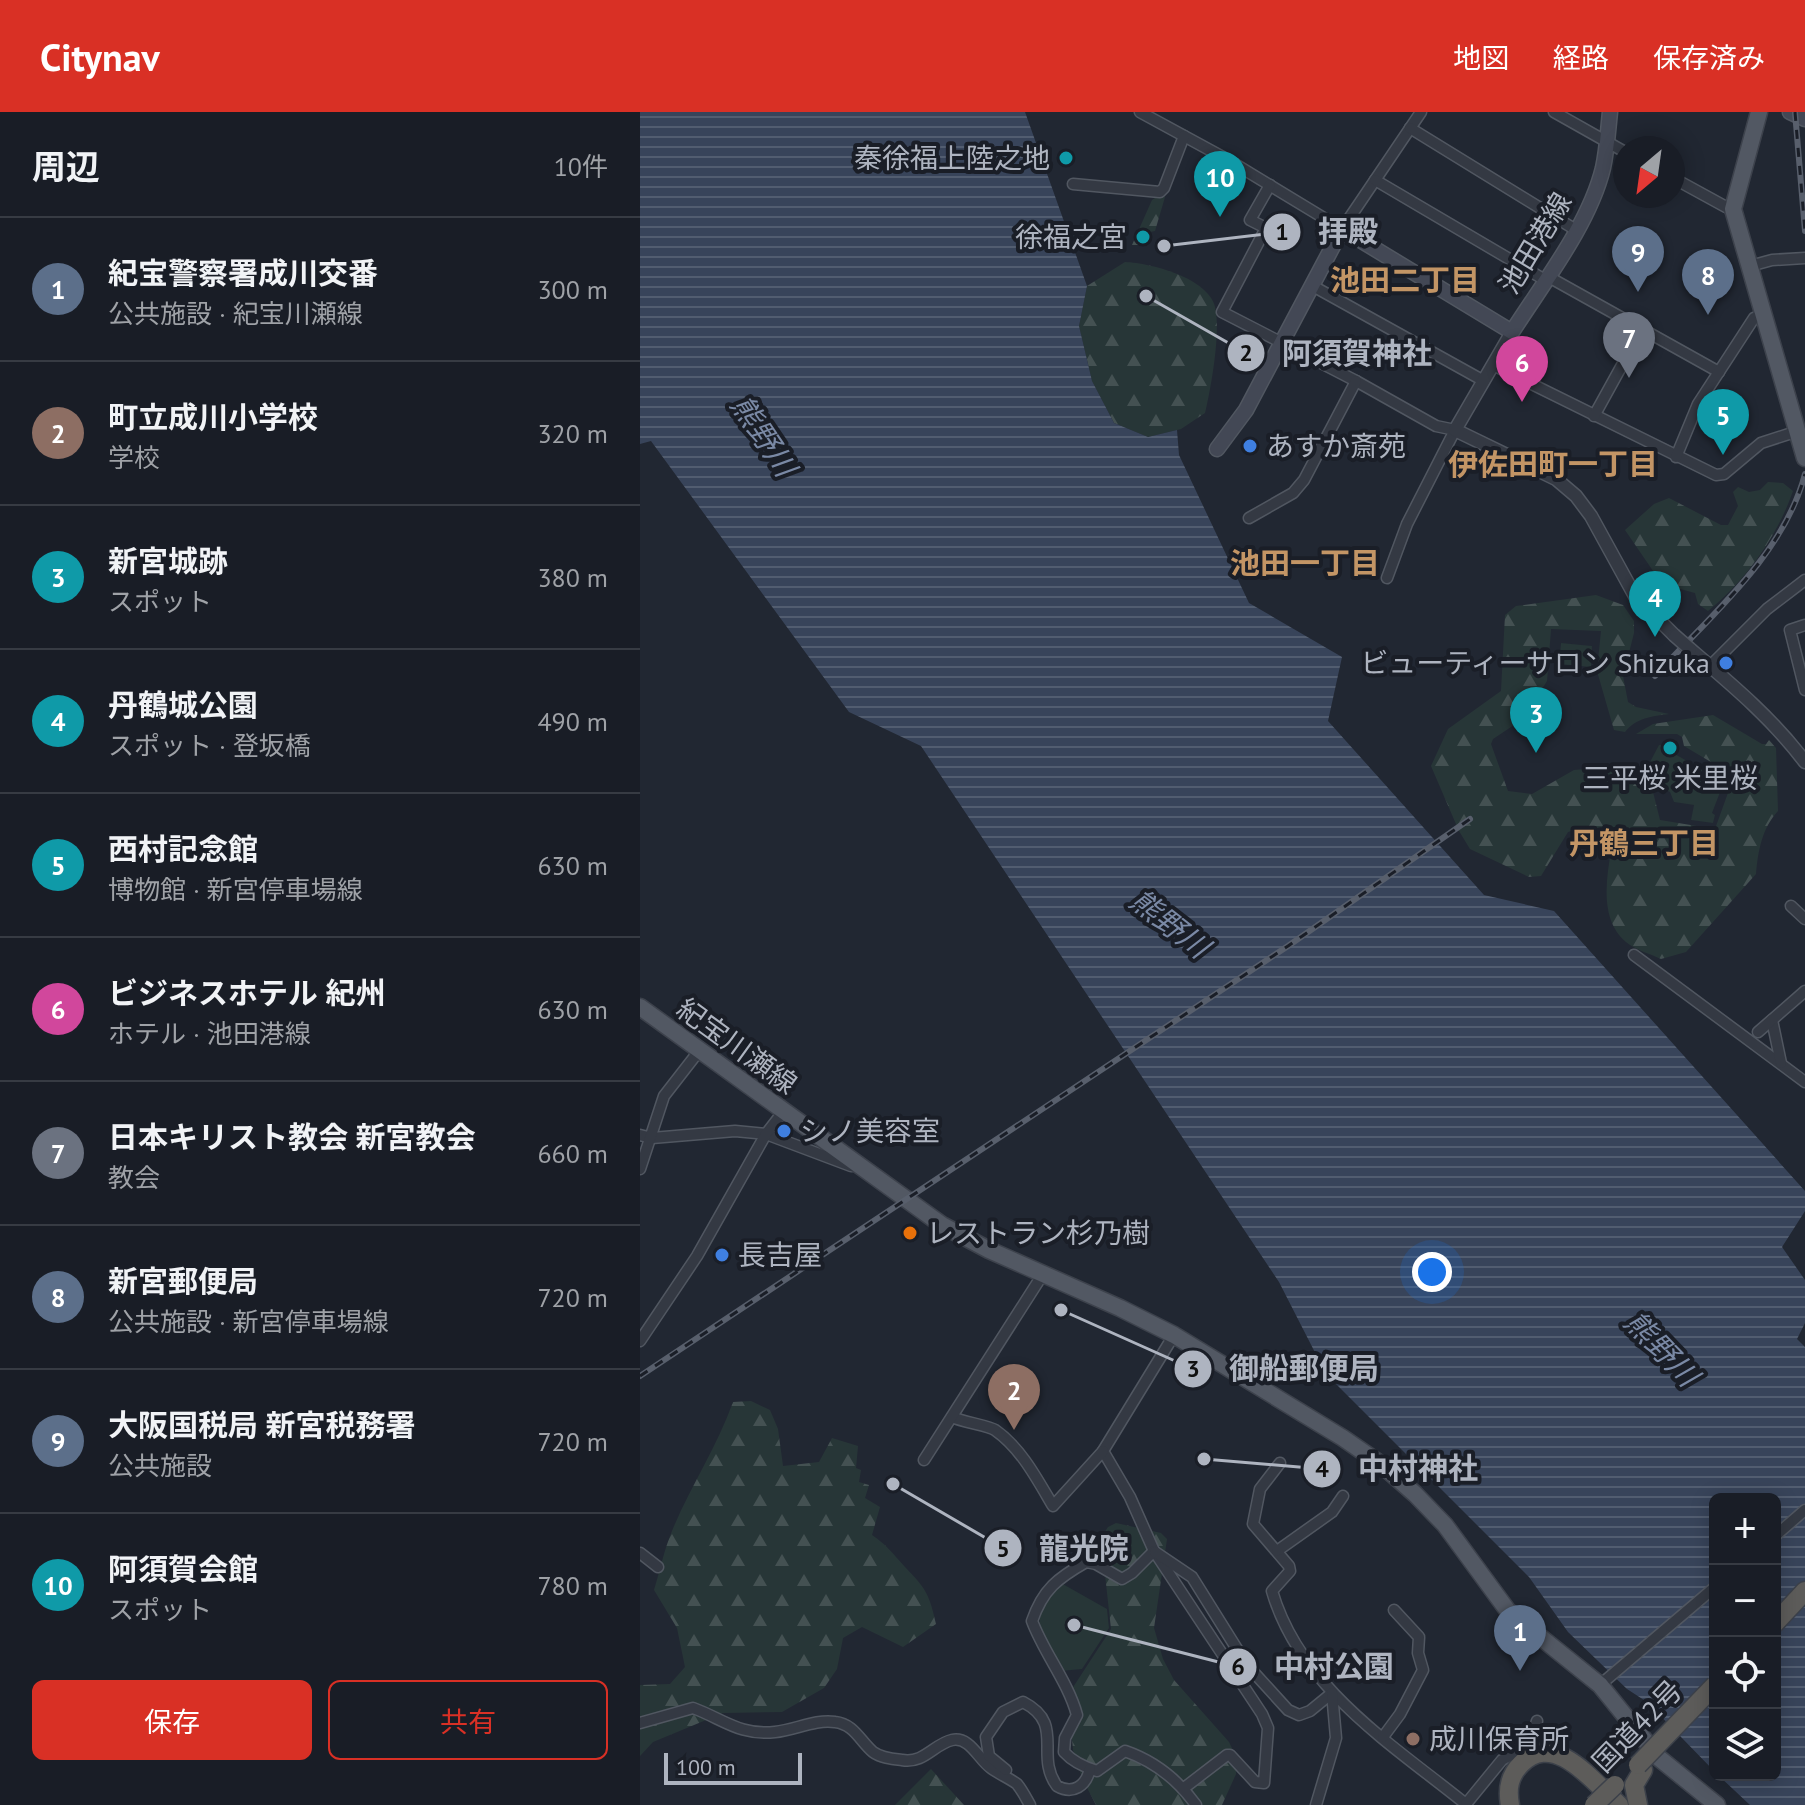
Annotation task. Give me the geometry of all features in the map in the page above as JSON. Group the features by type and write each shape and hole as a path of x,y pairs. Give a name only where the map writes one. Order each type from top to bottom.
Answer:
{"highway":[{"path":"1781,1617 1805,1591"},
{"name":"国道42号","path":"1596,1805 1617,1793 1709,1691"},
{"path":"1510,1805 1509,1781 1516,1770 1527,1759 1548,1753 1577,1765 1617,1793"},
{"path":"1637,1769 1634,1785 1638,1805"}],"main road":[{"name":"池田港線","path":"1342,229 1512,332 1576,230 1598,184 1610,112"},
{"path":"1759,112 1733,209 1804,454"},
{"path":"1790,112 1805,119"},
{"path":"1217,449 1246,410 1342,229"},
{"name":"紀宝川瀬線","path":"640,1007 942,1225 989,1250 1174,1335 1382,1465 1445,1525 1508,1611 1603,1683 1659,1758 1717,1805"}],"street":[{"path":"1140,112 1342,229 1421,112"},
{"path":"1554,112 1613,146"},
{"path":"1410,128 1576,230"},
{"path":"1073,184 1160,192 1184,136"},
{"path":"1375,180 1719,372"},
{"path":"1270,185 1250,220 1266,228 1222,312 1436,426 1455,430 1556,479 1576,496 1591,516 1635,596 1754,706 1805,762"},
{"path":"1685,185 1733,209"},
{"path":"1750,266 1772,260 1805,258"},
{"path":"1311,285 1484,381"},
{"path":"1676,457 1698,404 1754,318 1763,315"},
{"path":"1594,416 1642,329"},
{"path":"1387,578 1407,524 1455,430 1512,332"},
{"path":"1493,365 1716,475 1724,474 1761,443 1798,431"},
{"path":"1249,518 1293,493 1304,480 1356,381"},
{"path":"1710,666 1767,609 1805,580"},
{"path":"1805,625 1790,630 1805,690"},
{"path":"1791,906 1805,919"},
{"path":"1634,955 1805,1082"},
{"path":"1758,1032 1805,991"},
{"path":"1772,1020 1781,1063"},
{"path":"640,1169 664,1096 699,1051"},
{"path":"640,1341 697,1256 766,1134 783,1112"},
{"path":"640,1135 652,1138 735,1131 766,1134 871,1174"},
{"path":"924,1460 1043,1274"},
{"path":"952,1417 995,1430 1028,1463 1053,1506 1103,1451 1174,1335"},
{"path":"1103,1451 1130,1497 1154,1551 1262,1714 1268,1728 1264,1783 1255,1782 1227,1755 1184,1788"},
{"path":"1280,1463 1260,1489 1253,1524 1289,1566 1290,1571 1272,1591 1279,1614 1310,1668 1332,1693 1466,1805 1502,1760 1531,1740 1537,1721"},
{"path":"1277,1551 1332,1512 1343,1496"},
{"path":"1781,1531 1805,1510"},
{"path":"1154,1551 1192,1577 1247,1665 1288,1710 1299,1715 1310,1711 1332,1693"},
{"path":"1154,1551 1122,1579 1096,1564 1086,1562 1052,1583 1032,1621 1055,1671 1073,1700 1077,1715 1065,1738 1064,1752 1097,1771 1125,1751 1163,1770 1184,1788 1196,1805"},
{"path":"640,1553 658,1567"},
{"path":"1603,1683 1709,1592"},
{"path":"1383,1737 1400,1714 1423,1670 1418,1653 1419,1637 1394,1610"},
{"path":"1316,1805 1336,1738 1332,1693"},
{"path":"1030,1805 1016,1777 989,1756 986,1737 1003,1712 1023,1702 1039,1711 1045,1721 1049,1771 1057,1786 1071,1790 1081,1787 1088,1779 1090,1769"},
{"path":"640,1723 693,1708 745,1731 775,1732 823,1721 838,1722 850,1727 872,1751 881,1756 908,1761 919,1760 950,1740 958,1740 967,1743 991,1768 1019,1786"}],"green space":[{"path":"1161,194 1165,197 1155,231 1144,233 1138,245 1132,245 1152,200"},
{"path":"1125,262 1149,265 1190,280 1210,297 1217,318 1205,413 1181,429 1148,437 1114,423 1092,381 1079,326 1087,286"},
{"path":"1768,482 1783,483 1793,491 1786,508 1759,557 1735,586 1708,611 1698,604 1695,593 1662,584 1625,530 1654,504 1669,498 1721,525 1728,525 1738,506 1733,492 1738,487 1749,492 1760,490"},
{"path":"1596,595 1623,605 1634,621 1623,676 1628,702 1636,707 1669,714 1639,721 1625,732 1614,730 1597,671 1601,631 1551,629 1547,681 1523,719 1493,739 1491,744 1508,791 1532,794 1574,770 1610,767 1652,788 1660,820 1715,829 1733,779 1731,774 1684,746 1682,737 1677,734 1636,734 1653,724 1713,715 1762,744 1769,740 1776,748 1778,811 1762,840 1756,874 1686,952 1661,959 1630,945 1612,923 1607,900 1611,851 1608,847 1574,830 1568,832 1541,876 1529,877 1470,849 1431,766 1448,729 1501,691 1505,615 1516,606"},
{"path":"1561,643 1592,646 1591,667 1559,664"},
{"path":"1659,745 1672,746 1673,753 1724,782 1712,813 1715,815 1713,823 1691,820 1694,805 1674,802 1670,792 1641,779"},
{"path":"751,1401 770,1410 778,1429 783,1466 819,1462 832,1438 858,1446 856,1468 861,1470 859,1482 869,1485 865,1498 880,1507 872,1535 890,1550 922,1587 929,1598 936,1624 903,1647 862,1627 843,1638 837,1669 824,1688 782,1712 723,1713 653,1742 640,1756 640,1685 670,1684 685,1667 677,1628 654,1590 667,1546 733,1402"},
{"path":"1116,1523 1161,1533 1167,1539 1154,1628 1163,1659 1174,1680 1229,1742 1237,1759 1236,1774 1222,1805 1096,1805 1082,1778 1073,1750 1068,1695 1111,1629 1101,1538 1108,1527"},
{"path":"1061,1583 1107,1609 1109,1628 1082,1669 1061,1671 1040,1628 1042,1610 1056,1584"},
{"path":"931,1769 964,1805 895,1805"}],"water":[{"name":"熊野川","path":"640,112 1025,112 1087,286 1079,326 1092,381 1114,423 1148,437 1177,430 1179,455 1249,603 1342,657 1328,721 1484,895 1554,911 1805,1191 1805,1211 1782,1247 1805,1280 1805,1323 1797,1339 1805,1347 1805,1805 1750,1805 1724,1781 1781,1781 1781,1493 1709,1493 1709,1766 1647,1702 1627,1689 1568,1632 1529,1577 1326,1374 1279,1282 921,746 849,712 651,441 640,444"}],"railway":[{"path":"1795,112 1805,231"},
{"path":"1655,676 1721,608 1763,558 1795,504 1805,474"},
{"path":"640,1376 1288,946 1470,819"}],"place":[{"name":"秦徐福上陸之地","path":"1066,158"},
{"name":"阿須賀会館","path":"1220,217"},
{"name":"徐福之宮","path":"1143,237"},
{"name":"拝殿","path":"1164,246"},
{"name":"大阪国税局 新宮税務署","path":"1638,292"},
{"name":"阿須賀神社","path":"1146,296"},
{"name":"新宮郵便局","path":"1708,315"},
{"name":"日本キリスト教会 新宮教会","path":"1629,378"},
{"name":"ビジネスホテル 紀州","path":"1522,402"},
{"name":"あすか斎苑","path":"1250,446"},
{"name":"西村記念館","path":"1723,455"},
{"name":"丹鶴城公園","path":"1655,637"},
{"name":"ビューティーサロン Shizuka","path":"1726,663"},
{"name":"三平桜 米里桜","path":"1670,748"},
{"name":"新宮城跡","path":"1536,753"},
{"name":"シノ美容室","path":"784,1131"},
{"name":"レストラン杉乃樹","path":"910,1233"},
{"name":"長吉屋","path":"722,1255"},
{"name":"御船郵便局","path":"1061,1310"},
{"name":"町立成川小学校","path":"1014,1430"},
{"name":"中村神社","path":"1204,1459"},
{"name":"龍光院","path":"893,1484"},
{"name":"中村公園","path":"1074,1625"},
{"name":"紀宝警察署成川交番","path":"1520,1671"},
{"name":"成川保育所","path":"1413,1739"}],"district":[{"name":"池田二丁目","path":"1405,281"},
{"name":"伊佐田町一丁目","path":"1553,465"},
{"name":"池田一丁目","path":"1305,564"},
{"name":"丹鶴三丁目","path":"1644,844"}]}
